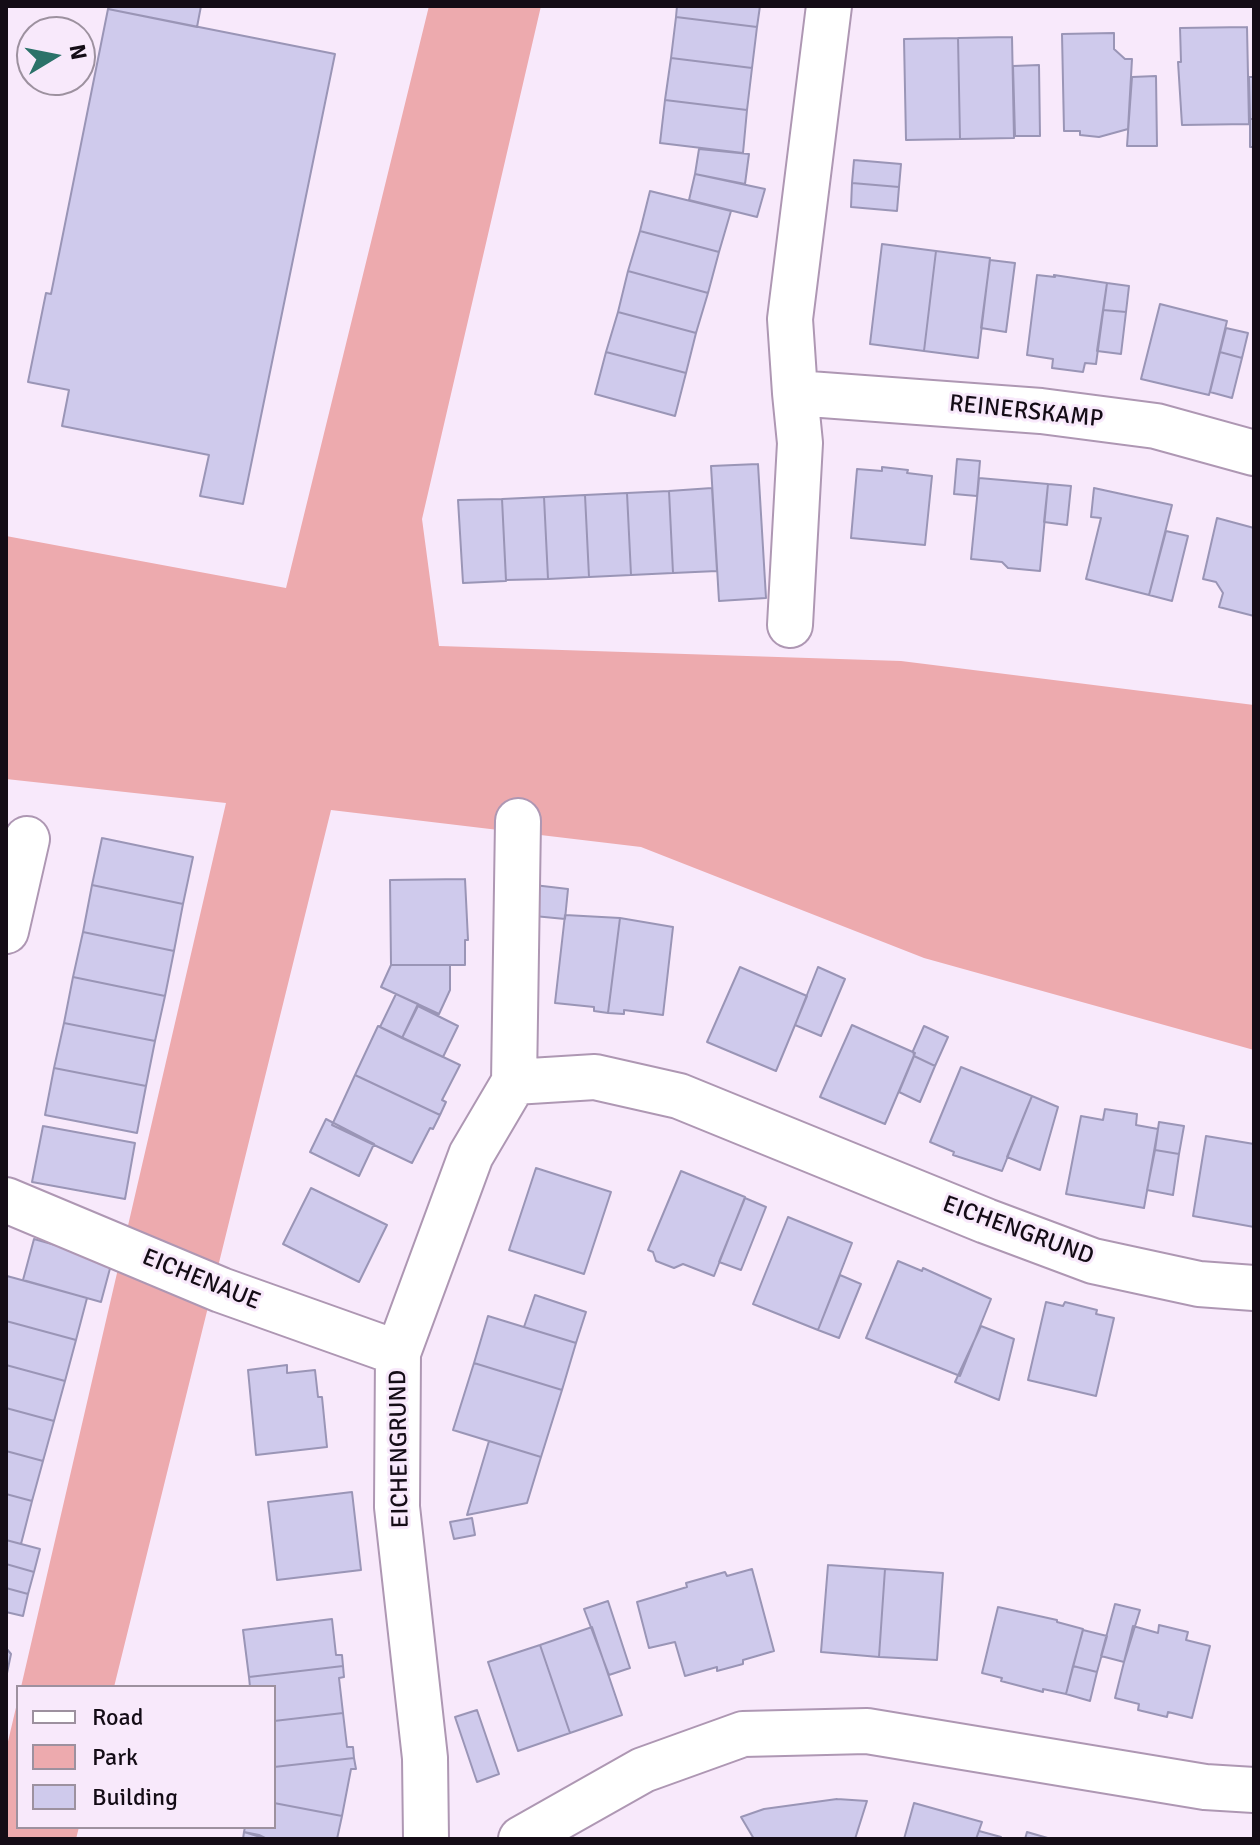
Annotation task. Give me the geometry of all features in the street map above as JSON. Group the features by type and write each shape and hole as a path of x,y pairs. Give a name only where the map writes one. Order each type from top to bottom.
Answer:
{"street":[{"path":"790,625 800,443 790,319 829,6"},
{"name":"REINERSKAMP","path":"795,393 1041,411 1156,426 1254,453"},
{"name":"EICHENGRUND","path":"426,1839 425,1758 397,1507 398,1353 471,1155 514,1082 518,821"},
{"path":"6,931 27,839"},
{"name":"EICHENGRUND","path":"514,1082 595,1077 679,1096 972,1216 1093,1261 1199,1284 1254,1288"},
{"name":"EICHENAUE","path":"6,1200 221,1290 398,1353"},
{"path":"521,1839 643,1770 743,1734 867,1731 1205,1787 1254,1790"}],"green space":[{"path":"429,6 541,6 422,519 439,646 901,661 1254,705 1254,1050 924,958 641,847 331,810 114,1685 21,1685 226,803 6,779 6,536 286,588"},
{"path":"16,1708 16,1829 78,1829 76,1839 6,1839 6,1750"}],"building":[{"path":"109,6 201,6 197,27 108,9"},
{"path":"677,6 760,6 757,27 676,17"},
{"path":"108,9 335,54 243,504 200,496 209,455 62,426 69,390 28,382 46,293 51,294 91,96 96,96 96,69"},
{"path":"676,17 757,27 752,68 671,58"},
{"path":"1247,27 1249,124 1182,125 1178,62 1181,62 1180,28"},
{"path":"1114,33 1114,49 1125,59 1132,59 1128,129 1099,137 1080,135 1080,131 1064,131 1062,34"},
{"path":"1012,37 1014,138 960,139 958,38"},
{"path":"958,38 960,139 906,140 904,39"},
{"path":"671,58 752,68 747,110 665,100"},
{"path":"1039,65 1040,136 1015,136 1013,66"},
{"path":"1156,76 1157,146 1127,146 1132,77"},
{"path":"1249,77 1254,77 1254,119 1250,119"},
{"path":"665,100 747,110 743,153 660,143"},
{"path":"1250,119 1254,119 1254,147 1250,147"},
{"path":"699,149 749,154 745,184 695,174"},
{"path":"854,160 901,164 899,187 852,183"},
{"path":"695,174 765,189 757,217 689,200"},
{"path":"852,183 899,187 897,211 851,207"},
{"path":"650,191 731,211 719,252 640,231"},
{"path":"640,231 719,252 708,293 628,271"},
{"path":"882,244 936,251 924,351 870,344"},
{"path":"936,251 990,258 978,358 924,351"},
{"path":"990,260 1015,263 1006,332 981,328"},
{"path":"628,271 708,293 696,333 618,312"},
{"path":"1037,275 1107,283 1096,364 1085,363 1083,372 1052,368 1053,359 1027,355"},
{"path":"1107,283 1129,286 1126,312 1103,310"},
{"path":"1160,304 1227,321 1209,395 1141,379"},
{"path":"1103,310 1126,312 1121,354 1097,351"},
{"path":"618,312 696,333 686,373 606,352"},
{"path":"1226,328 1248,333 1242,358 1220,352"},
{"path":"606,352 686,373 675,416 595,394"},
{"path":"1220,352 1242,358 1232,398 1210,392"},
{"path":"957,459 980,461 977,496 954,494"},
{"path":"758,464 766,598 719,601 711,466"},
{"path":"882,467 932,476 925,545 851,538 857,469 882,471"},
{"path":"979,478 1048,484 1040,571 1008,568 1002,562 971,559"},
{"path":"1048,484 1071,486 1067,525 1044,522"},
{"path":"712,488 717,571 673,573 669,491"},
{"path":"1094,488 1172,505 1149,595 1086,579 1101,518 1091,517"},
{"path":"669,491 673,573 631,575 627,493"},
{"path":"627,493 631,575 589,577 585,495"},
{"path":"585,495 589,577 548,579 544,497"},
{"path":"544,497 548,579 506,580 502,499"},
{"path":"502,499 506,581 463,583 458,500"},
{"path":"1217,518 1254,528 1254,616 1219,607 1223,593 1216,582 1203,579"},
{"path":"1166,531 1188,536 1172,601 1149,595"},
{"path":"102,838 193,857 183,904 92,885"},
{"path":"465,879 468,940 465,940 465,965 391,965 390,880"},
{"path":"92,885 183,904 174,951 83,932"},
{"path":"534,885 568,889 565,919 534,916"},
{"path":"565,915 620,918 608,1013 594,1011 594,1007 555,1003"},
{"path":"620,918 673,927 663,1015 624,1010 624,1014 608,1013"},
{"path":"83,932 174,951 165,996 73,977"},
{"path":"391,965 450,965 450,990 439,1014 381,987"},
{"path":"740,967 807,996 776,1071 707,1042"},
{"path":"818,967 845,979 821,1036 795,1025"},
{"path":"73,977 165,996 155,1041 64,1023"},
{"path":"396,994 418,1004 402,1038 380,1027"},
{"path":"418,1006 458,1026 443,1057 402,1038"},
{"path":"64,1023 155,1041 146,1086 54,1068"},
{"path":"852,1025 915,1053 885,1124 820,1097"},
{"path":"378,1026 460,1065 442,1100 446,1102 440,1115 355,1075"},
{"path":"924,1026 948,1037 935,1066 914,1056 913,1051"},
{"path":"914,1056 935,1066 920,1102 899,1092"},
{"path":"961,1067 1032,1096 1002,1171 953,1155 954,1152 930,1142"},
{"path":"54,1068 146,1086 137,1133 45,1115"},
{"path":"355,1075 440,1115 412,1163 332,1125"},
{"path":"1032,1096 1058,1107 1040,1170 1007,1157"},
{"path":"1105,1109 1137,1114 1136,1125 1158,1129 1144,1208 1066,1194 1081,1116 1103,1120"},
{"path":"326,1119 374,1144 359,1176 310,1152"},
{"path":"1159,1122 1184,1126 1179,1154 1155,1150"},
{"path":"43,1126 135,1143 125,1199 32,1182"},
{"path":"1206,1136 1254,1144 1254,1227 1193,1216"},
{"path":"1155,1150 1179,1154 1173,1195 1147,1190"},
{"path":"536,1168 611,1192 584,1274 509,1250"},
{"path":"681,1171 745,1197 714,1276 683,1264 674,1268 656,1261 653,1252 648,1250"},
{"path":"311,1188 387,1225 359,1282 283,1244"},
{"path":"745,1198 766,1207 741,1270 719,1262"},
{"path":"788,1217 852,1243 818,1330 753,1304"},
{"path":"34,1239 112,1261 101,1302 23,1280"},
{"path":"898,1261 922,1271 923,1268 991,1299 960,1376 866,1338"},
{"path":"840,1275 861,1284 839,1338 818,1330"},
{"path":"7,1276 87,1298 76,1340 6,1321"},
{"path":"535,1295 586,1312 576,1343 524,1327"},
{"path":"1046,1302 1063,1306 1065,1302 1114,1318 1096,1396 1028,1380"},
{"path":"488,1316 576,1343 562,1390 474,1363"},
{"path":"6,1321 76,1340 65,1381 6,1365"},
{"path":"981,1326 1014,1339 999,1400 955,1382"},
{"path":"474,1363 562,1390 541,1457 453,1430"},
{"path":"6,1365 65,1381 54,1421 6,1408"},
{"path":"287,1365 287,1373 315,1370 318,1397 322,1397 327,1447 256,1455 248,1370"},
{"path":"6,1408 54,1421 43,1461 6,1451"},
{"path":"489,1441 541,1457 527,1503 467,1515"},
{"path":"6,1451 43,1461 32,1501 6,1494"},
{"path":"352,1492 361,1570 277,1580 268,1502"},
{"path":"6,1494 32,1501 21,1544 6,1540"},
{"path":"472,1518 475,1535 454,1539 450,1522"},
{"path":"6,1540 40,1549 34,1572 6,1564"},
{"path":"6,1564 34,1572 28,1594 6,1588"},
{"path":"828,1565 885,1569 879,1657 821,1652"},
{"path":"752,1569 774,1651 743,1660 743,1664 685,1676 675,1642 649,1648 637,1602 687,1587 686,1583 725,1572 727,1576"},
{"path":"885,1569 943,1573 937,1660 879,1657"},
{"path":"6,1588 28,1594 23,1616 6,1612"},
{"path":"608,1601 630,1668 609,1675 584,1609"},
{"path":"1115,1604 1140,1610 1124,1662 1101,1656"},
{"path":"998,1607 1083,1629 1066,1694 1043,1689 1043,1692 982,1673"},
{"path":"332,1619 336,1655 342,1655 343,1666 249,1677 243,1630"},
{"path":"1159,1625 1188,1632 1186,1640 1210,1646 1192,1718 1168,1712 1167,1717 1138,1710 1139,1704 1115,1698 1133,1626 1158,1633"},
{"path":"592,1627 622,1715 570,1733 540,1645"},
{"path":"1083,1630 1107,1636 1097,1672 1073,1666"},
{"path":"540,1645 570,1733 518,1751 488,1662"},
{"path":"6,1648 11,1654 6,1678"},
{"path":"343,1666 344,1677 339,1678 343,1713 276,1721 276,1685 250,1685 249,1677"},
{"path":"1073,1666 1097,1672 1090,1701 1066,1694"},
{"path":"477,1710 499,1774 477,1782 455,1717"},
{"path":"343,1713 347,1747 353,1747 354,1758 276,1767 276,1721"},
{"path":"354,1758 356,1769 351,1769 342,1816 276,1803 276,1767"},
{"path":"837,1799 867,1801 855,1839 754,1839 741,1817 764,1809"},
{"path":"276,1803 342,1816 337,1839 267,1839 244,1832 245,1829 276,1829"},
{"path":"914,1803 982,1822 976,1839 904,1839"},
{"path":"979,1831 1001,1837 976,1839"},
{"path":"244,1832 259,1835 267,1839 243,1839"},
{"path":"1027,1832 1051,1839 1025,1839"}]}
